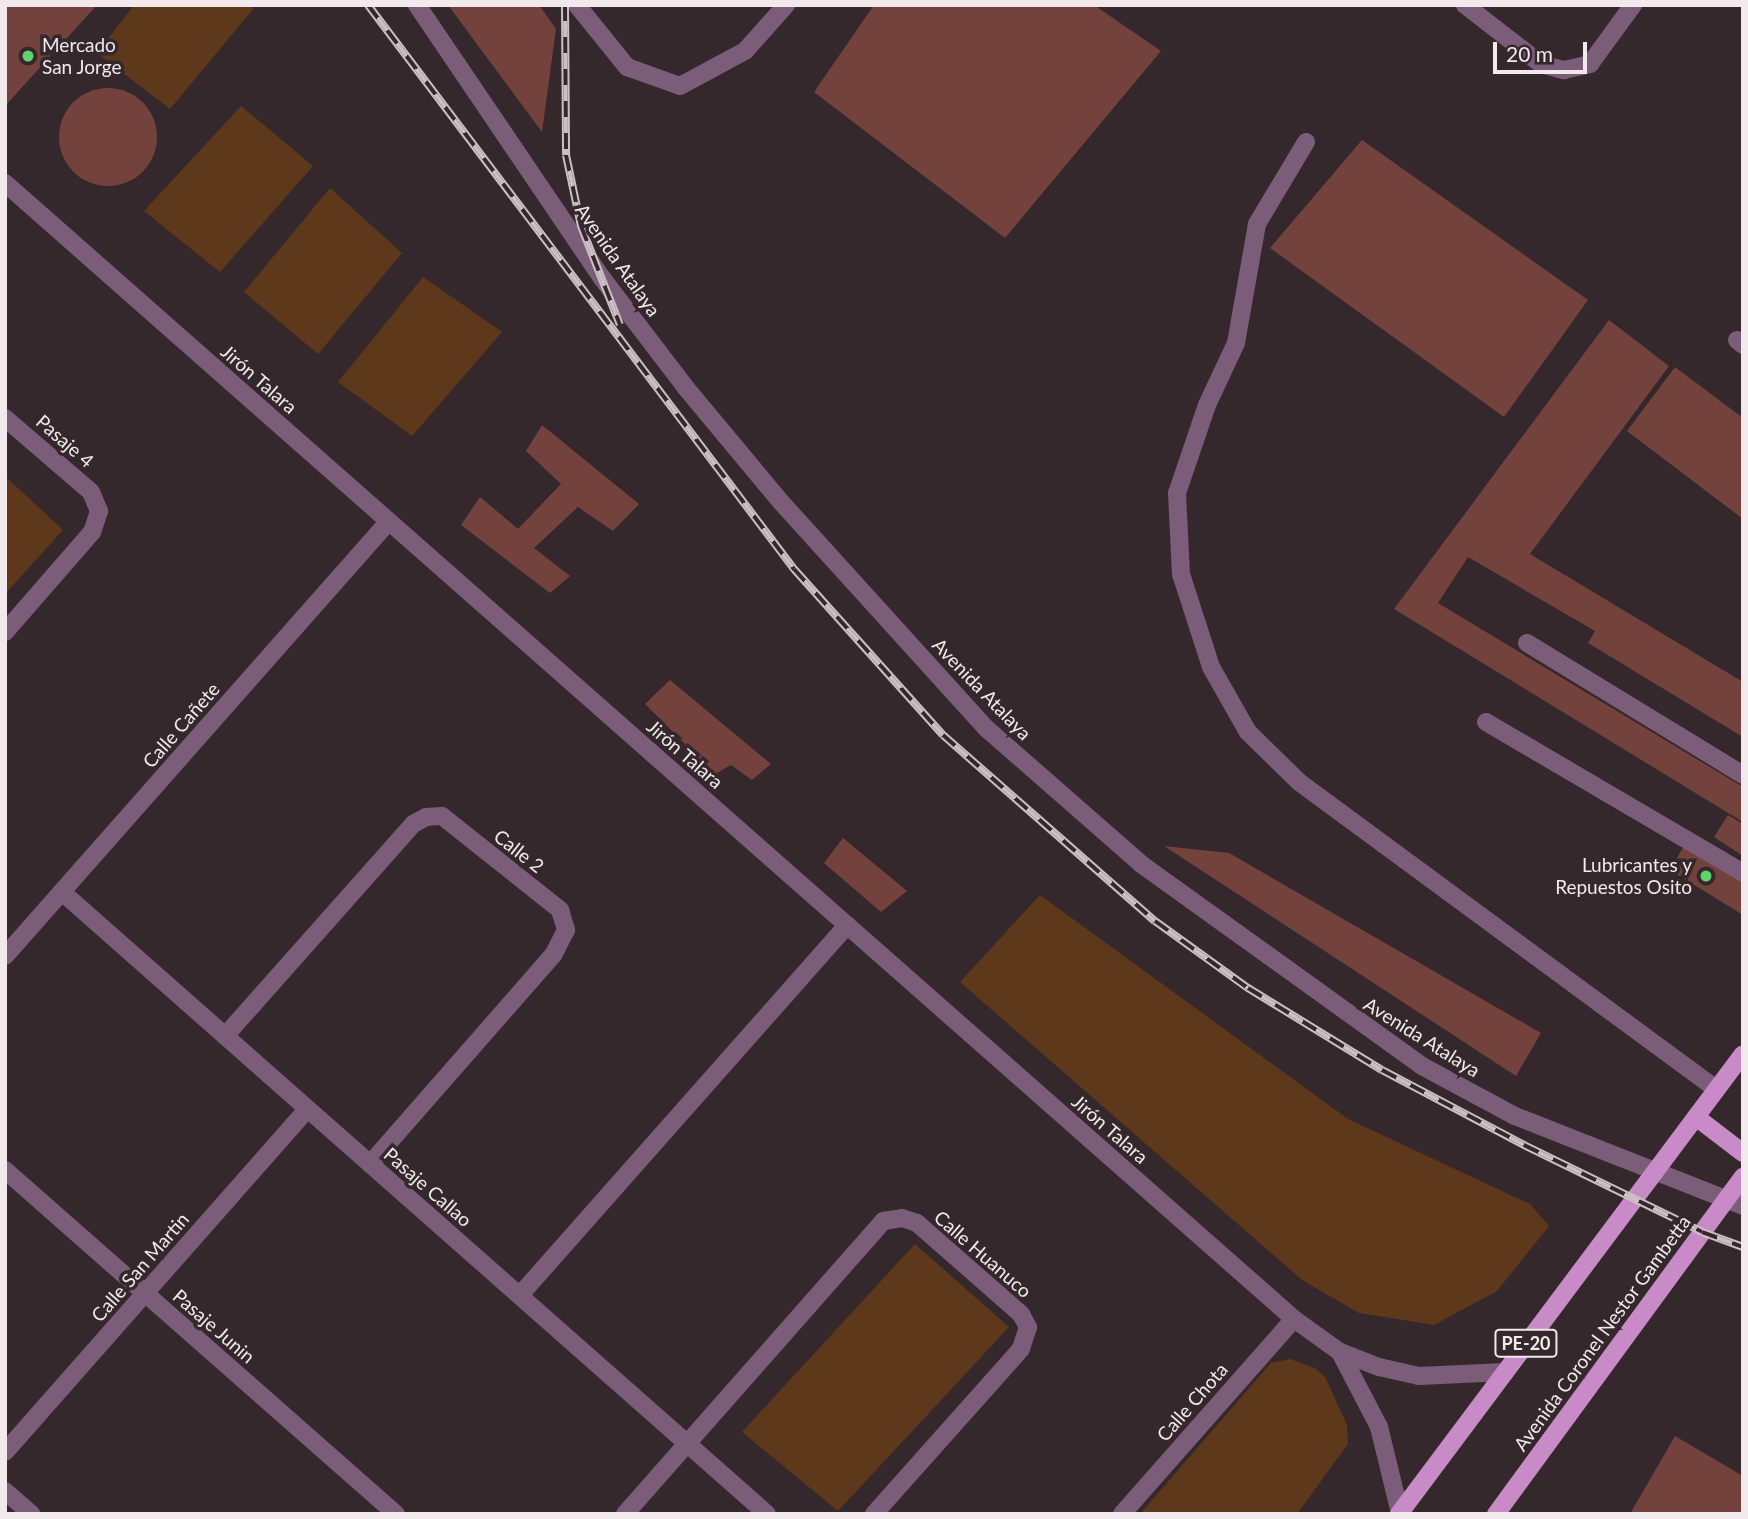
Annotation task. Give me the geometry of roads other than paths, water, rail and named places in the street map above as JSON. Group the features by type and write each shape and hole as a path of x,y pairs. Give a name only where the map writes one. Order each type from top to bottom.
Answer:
{"main road":[{"path":"1743,1054 1696,1117 1743,1153"},
{"name":"PE-20","path":"1399,1513 1696,1117"},
{"name":"Avenida Coronel Nestor Gambetta","path":"1496,1514 1734,1203 1743,1177"}],"street":[{"name":"Avenida Atalaya","path":"416,5 602,278 687,388 781,502 987,729 1141,864 1422,1066 1515,1116 1734,1203"},
{"path":"577,5 627,67 680,86 745,51 786,5"},
{"path":"1465,5 1541,64 1564,70 1590,64 1633,5"},
{"path":"1306,142 1257,224 1236,342 1207,405 1177,493 1181,574 1212,667 1248,732 1299,782 1716,1089"},
{"name":"Jirón Talara","path":"5,183 1294,1319 1340,1352 1419,1376 1505,1372"},
{"name":"Pasaje 4","path":"5,418 91,492 99,511 92,532 5,632"},
{"name":"Calle Cañete","path":"5,956 389,521"},
{"path":"1527,643 1743,775"},
{"path":"1486,722 1743,873"},
{"name":"Calle 2","path":"225,1036 413,824 426,817 442,816 560,910 566,930 553,955 370,1164"},
{"name":"Pasaje Callao","path":"62,892 767,1514"},
{"path":"520,1296 847,925"},
{"name":"Calle San Martin","path":"5,1452 307,1110"},
{"name":"Pasaje Junin","path":"5,1170 396,1514"},
{"name":"Calle Huanuco","path":"625,1514 883,1221 902,1218 917,1223 1021,1314 1028,1327 1021,1349 874,1514"},
{"name":"Calle Chota","path":"1122,1514 1294,1319"},
{"name":"Jirón Talara","path":"1340,1352 1379,1427 1399,1513"},
{"path":"5,1491 31,1514"}],"railway":[{"path":"368,5 794,569 943,735 1155,921 1248,988 1382,1070 1524,1145 1702,1232 1743,1247"},
{"path":"565,5 566,155 581,226 620,325"}],"place":[{"name":"Mercado San Jorge","path":"28,56"},
{"name":"Lubricantes y Repuestos Osito","path":"1706,876"}]}
